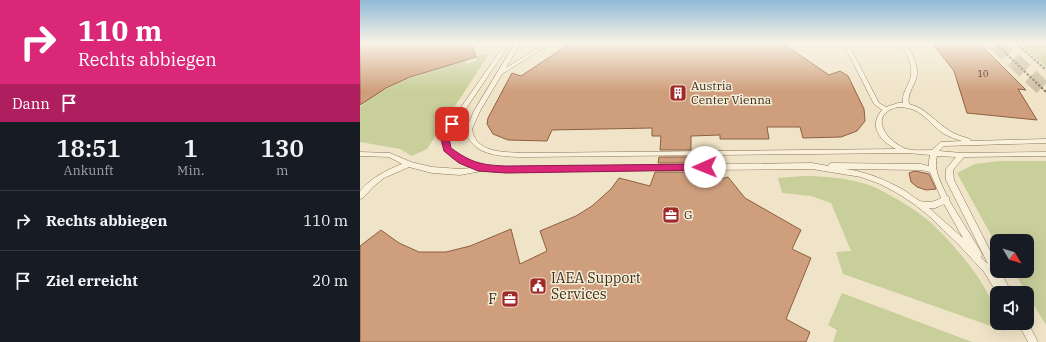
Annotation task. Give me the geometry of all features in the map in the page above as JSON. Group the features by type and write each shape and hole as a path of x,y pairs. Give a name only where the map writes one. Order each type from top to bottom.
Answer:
{"lane":[{"path":"497,59 452,124 445,138 447,149 455,156 471,165 481,168 506,170 812,166 921,167 934,170"},
{"path":"508,59 476,112 469,128 474,143 481,147 502,153 544,156 907,151 962,155 1046,154"},
{"path":"499,74 524,59"},
{"path":"853,59 877,104 885,109"},
{"path":"906,105 905,100 908,85 914,76 911,59"},
{"path":"907,151 888,141 882,133 879,120 881,113 885,109 893,106 906,105 924,113 948,132 970,142"},
{"path":"998,286 946,199 934,170 932,161 934,152 937,147 943,144 970,142 1046,141"},
{"path":"360,154 390,155 409,164 432,170 460,172 481,168"},
{"path":"962,155 949,169 950,180 1003,286"},
{"path":"360,196 374,181 391,170 409,164"},
{"path":"812,166 862,174 897,190 921,204 961,242 988,271"},
{"path":"921,204 935,205 946,199"},
{"path":"1027,330 1033,342"}],"path":[{"path":"1012,59 1046,92"},
{"path":"1034,59 1046,70"}],"green space":[{"path":"476,59 486,59 427,149 412,156 400,149 360,142 360,107 372,98 384,90 423,73 465,60 466,64 477,61"},
{"path":"1037,59 1046,59 1046,67"},
{"path":"999,161 1046,161 1046,325 1034,305 1034,286 1022,286 1017,278 1034,278 1034,234 990,234 957,173 975,164"},
{"path":"819,176 851,180 866,184 890,195 923,216 939,230 961,254 982,283 990,297 990,326 843,274 836,252 851,251 831,203 811,196 782,193 778,178"},
{"path":"842,293 972,342 833,342 837,330 828,325"}],"building":[{"path":"360,59 470,59 410,77 386,88 360,105"},
{"name":"Austria Center Vienna","path":"547,59 805,59 829,75 840,71 848,76 864,109 865,121 857,131 841,137 803,138 800,127 767,127 769,139 720,139 720,135 691,136 691,150 660,150 661,136 652,136 652,128 552,130 547,141 508,140 493,134 487,124 488,118 512,73 521,76"},
{"path":"945,59 995,59 1026,90 1018,89 1037,120 967,113 954,71"},
{"path":"659,157 691,157 691,163 658,163"},
{"path":"915,171 929,174 936,189 926,190 917,187 911,182 909,173"},
{"path":"655,172 692,172 696,186 728,177 745,198 801,230 792,249 811,258 786,319 810,332 806,342 360,342 360,246 381,230 399,243 419,252 446,252 470,246 511,229 520,264 547,251 540,231 576,216 592,206 611,189 619,178 650,186"}],"tunnel":[{"path":"1013,59 1046,91"}],"place":[{"name":"Austria Center Vienna","path":"678,93"},
{"name":"G","path":"671,215"},
{"name":"IAEA Support Services","path":"538,286"},
{"name":"F","path":"510,299"}],"route":[{"path":"452,124 445,138 447,149 462,161 481,168 506,170 705,167"}]}
